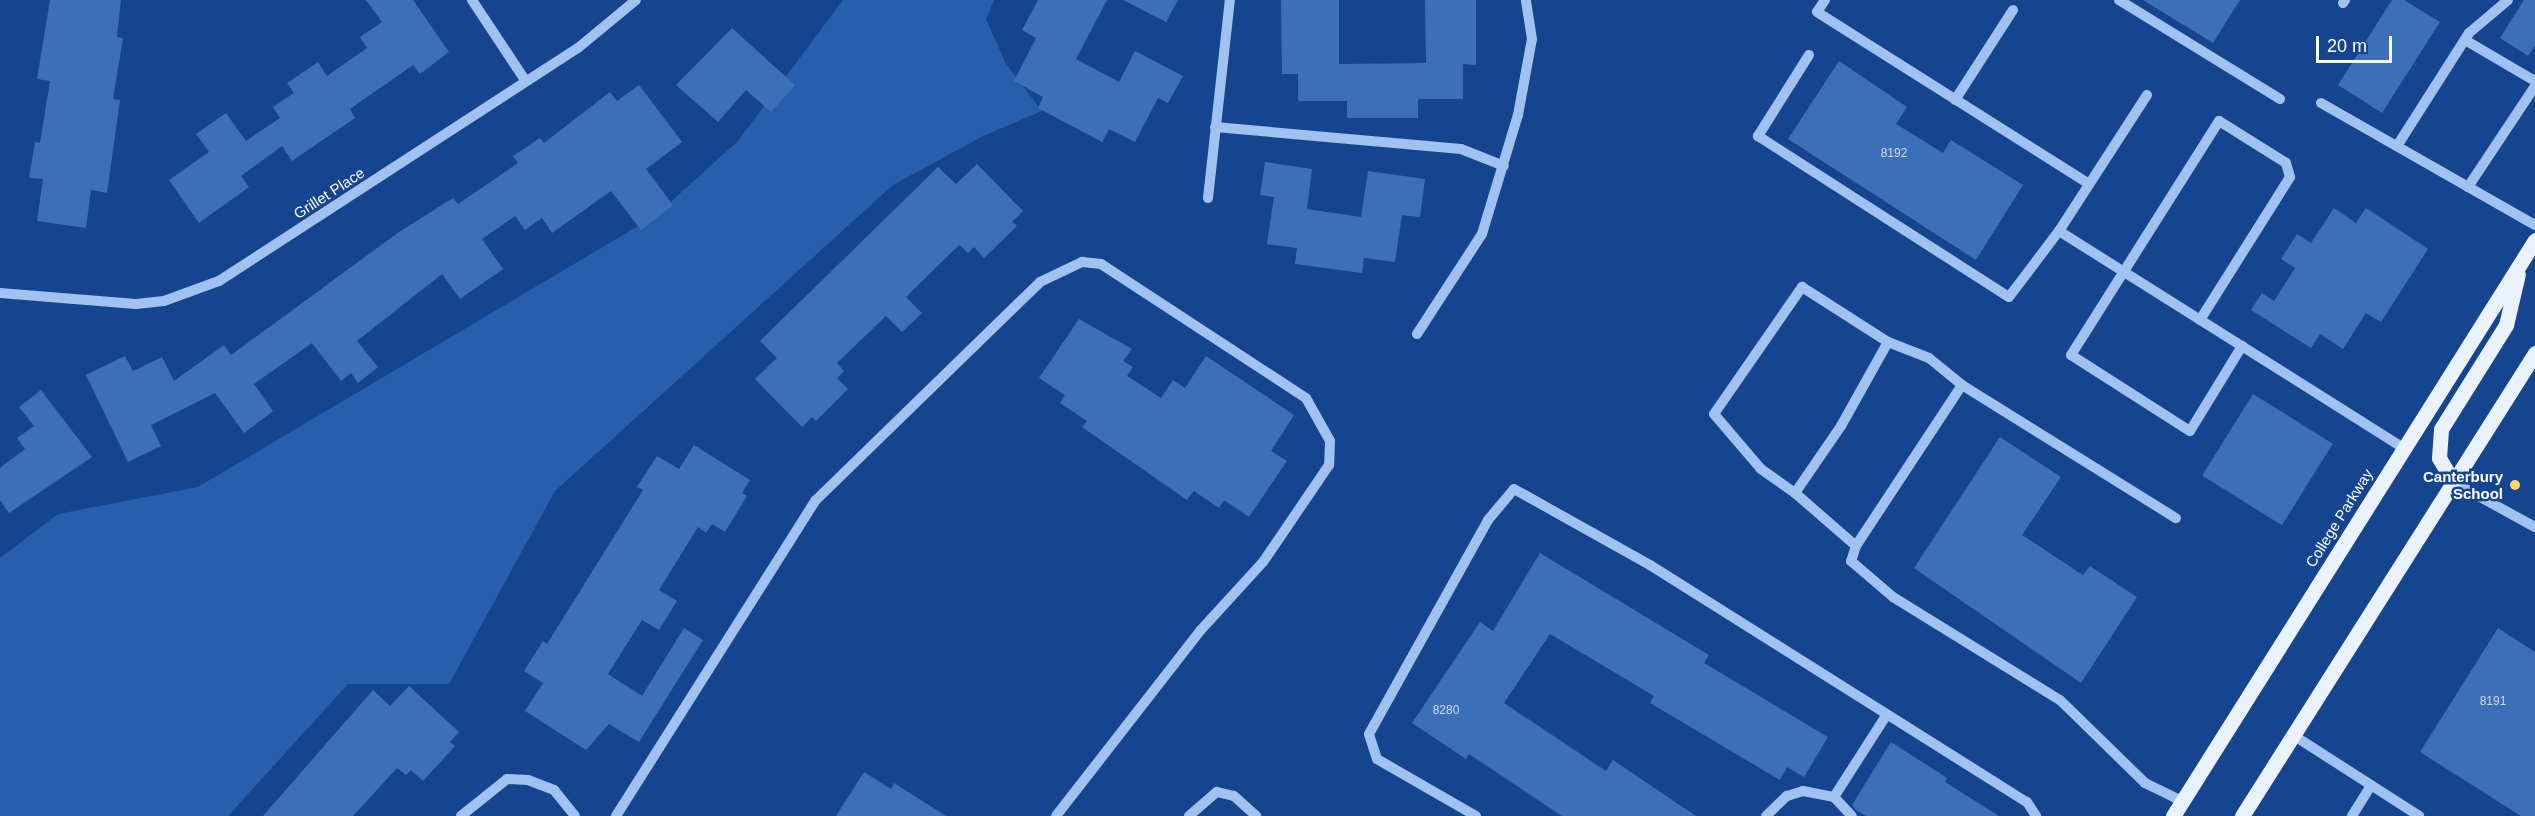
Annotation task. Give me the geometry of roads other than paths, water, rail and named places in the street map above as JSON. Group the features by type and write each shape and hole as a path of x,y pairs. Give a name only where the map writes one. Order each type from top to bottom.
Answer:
{"main road":[{"name":"College Parkway","path":"2173,816 2535,240"},
{"path":"2453,482 2439,458 2441,429 2506,324 2521,262"},
{"path":"2242,816 2535,353"}],"street":[{"path":"472,0 525,80"},
{"name":"Grillet Place","path":"0,293 136,304 191,293 247,266 525,80 578,48 636,0"},
{"path":"1208,198 1230,0"},
{"path":"1417,334 1482,234 1504,166 1532,39 1526,0"},
{"path":"1825,0 1817,12 2089,184"},
{"path":"2119,0 2280,99"},
{"path":"2397,146 2465,40 2508,0"},
{"path":"1955,100 2013,10"},
{"path":"2465,40 2535,81"},
{"path":"1809,55 1758,136 2009,297 2059,231 2147,95"},
{"path":"2468,187 2535,86"},
{"path":"2321,104 2535,225"},
{"path":"2200,320 2290,177 2286,163 2219,121 2071,355 2190,431 2242,346"},
{"path":"1215,127 1461,149 1504,166"},
{"path":"2059,231 2404,448"},
{"path":"616,816 815,501 1040,282 1082,262 1101,264 1306,398 1330,441 1329,465 1263,562 1200,632 1056,816"},
{"path":"1856,546 1795,493 1761,469 1714,414 1802,287 1888,342 1929,358 1962,385 2176,518"},
{"path":"1795,493 1841,426 1888,342"},
{"path":"1962,385 1856,546 1851,561 1893,597 2060,700 2145,783 2182,801"},
{"path":"2453,482 2535,527"},
{"path":"1476,816 1377,759 1369,734 1488,520 1514,489 1650,565 2027,802 2036,816"},
{"path":"1834,798 1887,714"},
{"path":"2293,735 2420,816"},
{"path":"461,816 507,779 528,780 554,790 575,816"},
{"path":"2352,816 2371,785"},
{"path":"1766,816 1787,796 1803,791 1834,798 1852,816"},
{"path":"1189,816 1217,792 1234,796 1256,816"}],"place":[{"name":"Canterbury School","path":"2515,485"}]}
